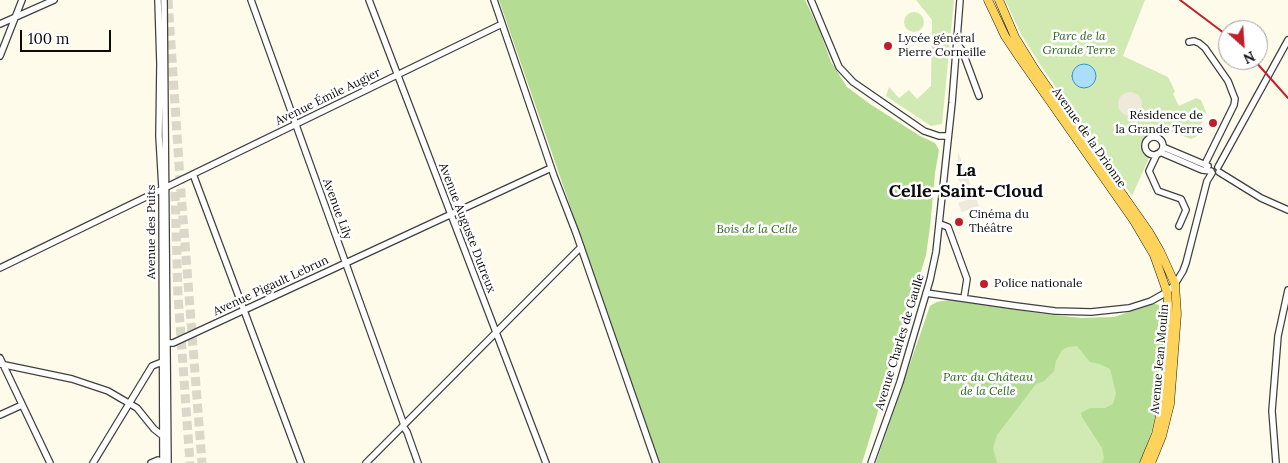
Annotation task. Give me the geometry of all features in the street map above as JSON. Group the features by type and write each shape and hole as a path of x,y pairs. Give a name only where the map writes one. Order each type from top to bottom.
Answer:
{"main road":[{"name":"Avenue de la Drionne","path":"988,0 1005,36 1018,57 1147,242 1154,255 1167,292"},
{"name":"Avenue de la Drionne","path":"999,0 1015,38 1149,232 1164,258 1174,284"},
{"name":"Avenue Jean Moulin","path":"1151,463 1162,436 1170,404 1177,314 1174,284"},
{"name":"Avenue Jean Moulin","path":"1144,463 1156,434 1163,403 1169,314 1167,292"}],"street":[{"path":"0,56 22,0"},
{"path":"0,24 54,0"},
{"name":"Avenue des Puits","path":"158,0 160,64 159,136 164,187"},
{"name":"Avenue des Puits","path":"164,0 165,343 168,463"},
{"name":"Avenue Lily","path":"251,0 418,463"},
{"name":"Avenue Auguste Dutreux","path":"369,0 546,463"},
{"path":"494,0 551,168 581,247 656,463"},
{"path":"811,0 823,24 839,67 853,82 924,131 939,136 948,136"},
{"name":"Avenue Charles de Gaulle","path":"871,463 900,382 936,252 960,0"},
{"name":"Avenue Émile Augier","path":"0,268 502,24"},
{"path":"926,292 1055,311 1091,312 1129,308 1151,301 1167,292 1186,264 1207,181 1288,40"},
{"path":"1189,42 1194,41 1205,48 1228,81 1234,99 1234,105 1205,164"},
{"path":"957,44 962,50 979,96"},
{"path":"1160,151 1202,170 1214,170"},
{"path":"1160,151 1205,164 1261,198 1288,210"},
{"path":"1160,151 1149,171 1158,191 1181,199 1186,210 1179,226"},
{"name":"Avenue Pigault Lebrun","path":"165,343 173,343 551,168"},
{"path":"193,174 301,463"},
{"path":"940,224 948,227 967,279 964,298"},
{"path":"366,463 581,247"},
{"path":"1276,463 1272,411 1278,336 1288,290"},
{"name":"Avenue des Puits","path":"163,463 166,401 162,362 165,343"},
{"path":"0,358 1,364 50,463"},
{"path":"93,463 152,366 162,362"},
{"path":"1,364 45,372 98,386 130,403 164,438"},
{"path":"0,415 22,405"},
{"path":"151,463 158,460 163,463"}],"green space":[{"name":"Bois de la Celle","path":"499,0 805,0 819,29 831,62 847,87 920,136 935,143 939,150 926,255 862,463 659,463"},
{"path":"916,0 954,0 942,124 931,126 886,96 889,87 899,98 909,90 917,99 931,86 932,20"},
{"name":"Parc de la Grande Terre","path":"1005,0 1145,0 1123,56 1168,77 1175,91 1173,94 1179,106 1196,98 1201,100 1206,112 1196,137 1191,139 1167,130 1160,125 1147,127 1150,135 1145,137 1142,146 1149,158 1132,196 1041,66 1021,34"},
{"path":"910,12 918,12 924,18 924,26 918,32 910,32 904,26 904,18"},
{"name":"Parc du Château de la Celle","path":"950,300 1081,318 1114,317 1154,304 1159,305 1162,311 1164,328 1152,430 1140,463 876,463 930,306 937,302"},
{"name":"Parc du Château de la Celle","path":"950,300 1081,318 1114,317 1154,304 1159,305 1162,311 1164,328 1160,396 1152,430 1140,463 1102,463 1104,458 1102,448 1081,413 1090,408 1105,408 1113,404 1116,393 1110,369 1090,362 1077,346 1062,350 1056,361 1054,371 1044,381 1036,384 997,435 993,448 997,463 876,463 930,306 937,302"}],"shaded area":[{"path":"1130,92 1138,96 1142,104 1138,112 1130,116 1122,112 1118,104 1122,96"},
{"path":"958,152 979,206 962,212 958,203 972,198 967,184 963,186 957,178"}],"water":[{"path":"1084,64 1092,68 1096,76 1092,84 1084,88 1076,84 1072,76 1076,68"}],"tunnel":[{"path":"168,0 202,463"},
{"path":"175,192 178,296 190,463"}],"railway":[{"path":"1180,0 1218,28"},
{"path":"1263,70 1288,98"}],"place":[{"name":"Lycée général Pierre Corneille","path":"888,46"},
{"name":"Résidence de la Grande Terre","path":"1213,123"},
{"name":"Cinéma du Théâtre","path":"959,222"},
{"name":"Police nationale","path":"984,284"}],"district":[{"name":"La Celle-Saint-Cloud","path":"966,181"}]}
